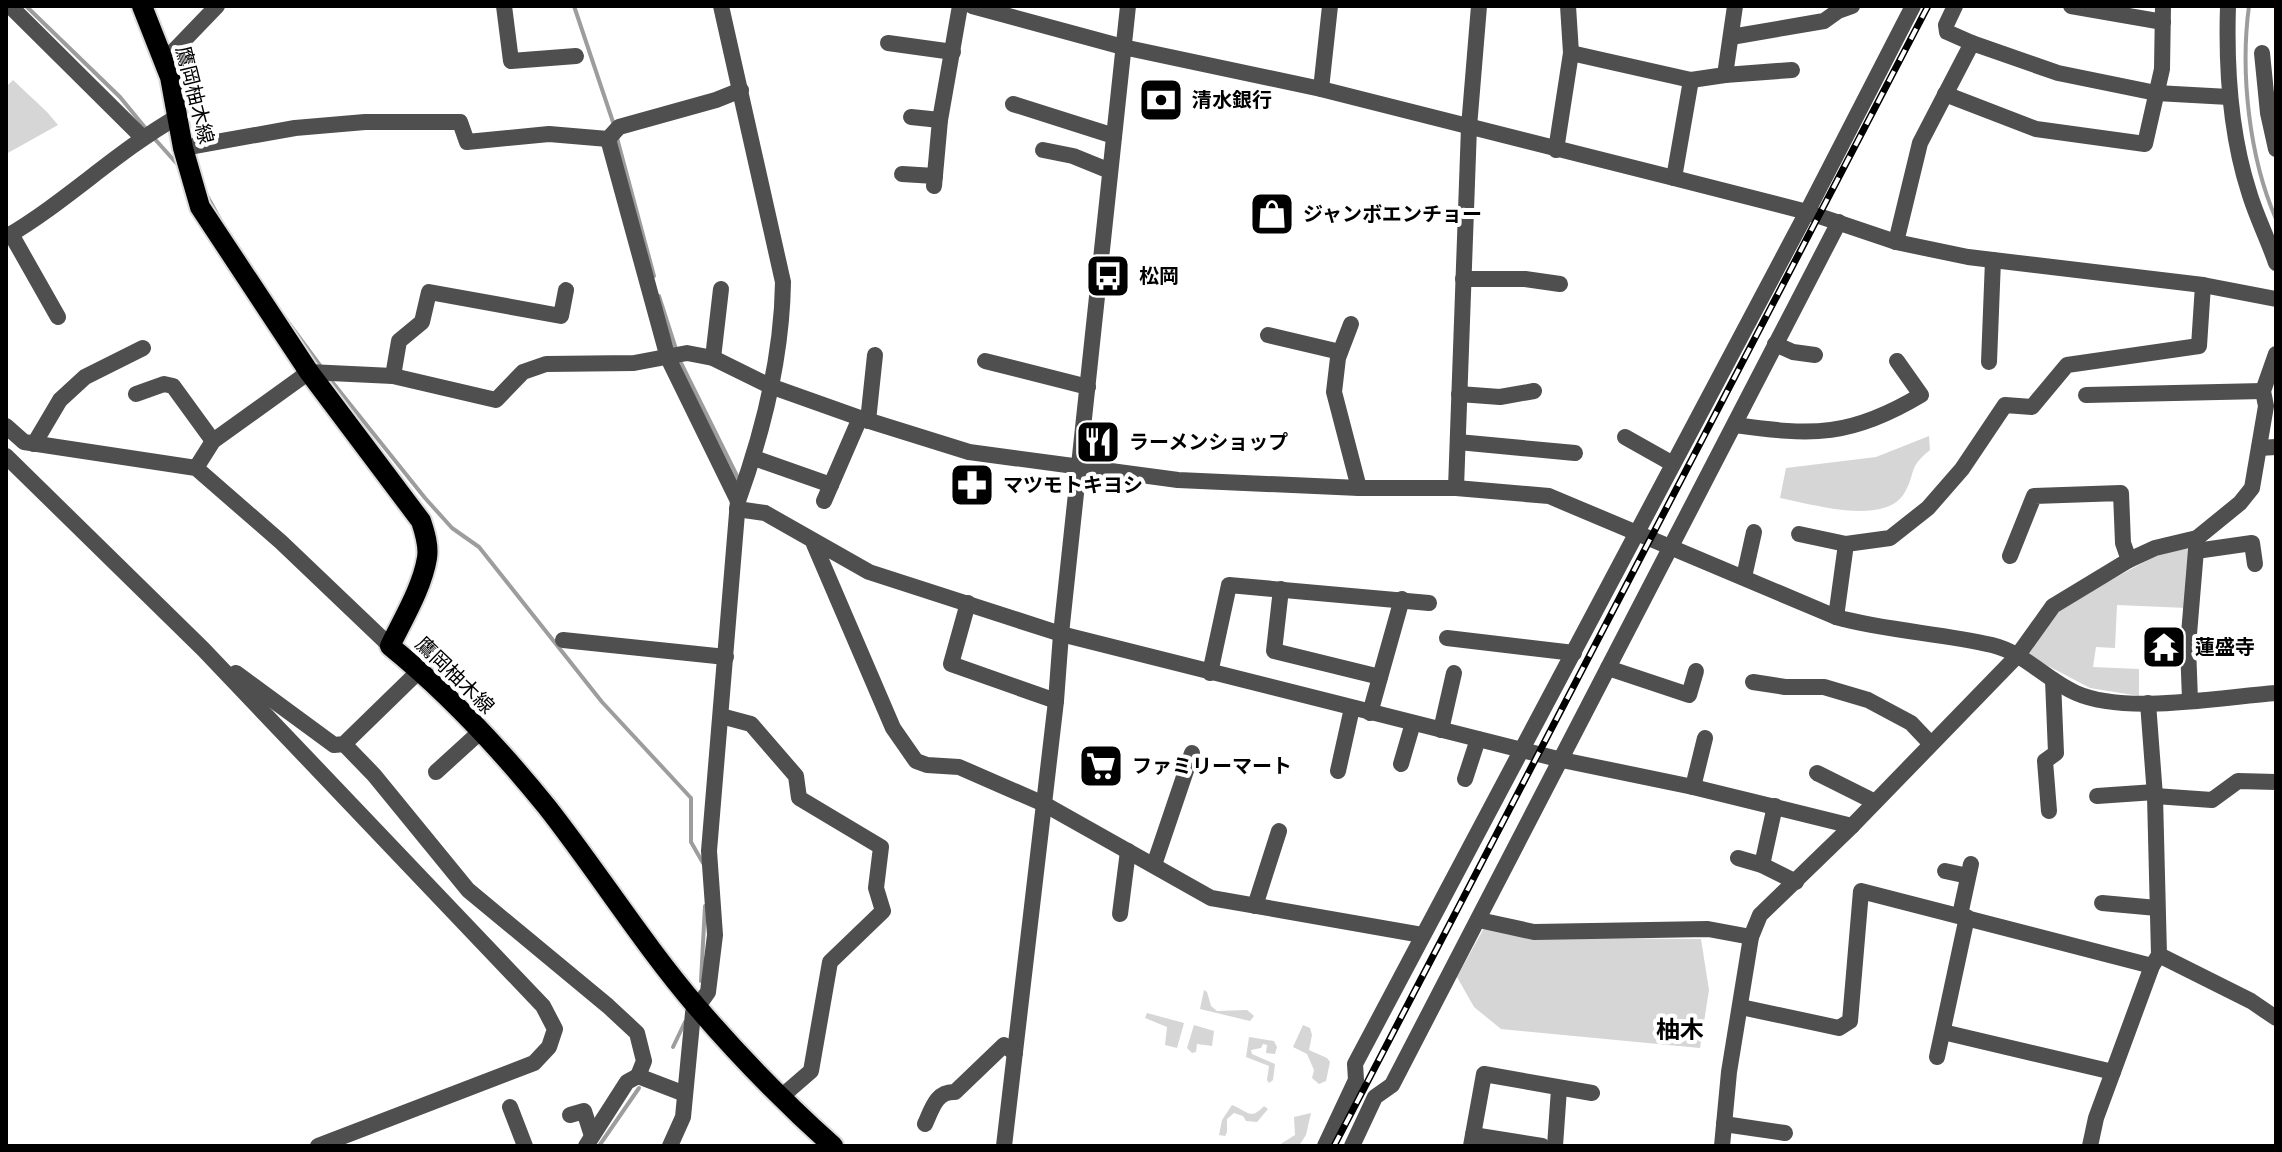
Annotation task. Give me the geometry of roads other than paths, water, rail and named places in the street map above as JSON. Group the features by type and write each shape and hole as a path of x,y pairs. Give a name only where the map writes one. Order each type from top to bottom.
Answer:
{"main road":[{"name":"鷹岡柚木線","path":"142,6 165,60 183,148 200,207 309,372 421,521 426,536 427,558 390,646 420,670 545,805 696,1006 781,1097 833,1146"}],"street":[{"path":"10,6 142,137"},
{"path":"165,60 217,6"},
{"path":"504,6 511,61 576,56"},
{"path":"670,1146 683,1117 690,1031 696,1006 708,992 715,935 709,851 738,503 754,458 782,325 783,282 721,6"},
{"path":"902,174 935,181 940,120 960,6"},
{"path":"972,6 1123,47 1321,89 1674,178 1807,212 1896,242 1993,260 2203,285 2276,299"},
{"path":"1004,1146 1056,701 1128,6"},
{"path":"1321,89 1330,6"},
{"path":"1456,488 1469,127 1479,6"},
{"path":"1556,150 1571,53 1568,6"},
{"path":"1725,75 1735,6"},
{"path":"1731,37 1824,21 1852,6"},
{"path":"1325,1146 1356,1080 1355,1064 1913,6"},
{"path":"1955,6 1946,25 1947,32 2058,73 2156,93 2229,97"},
{"path":"1945,94 2036,129 2145,144 2162,69 2163,14 2071,6"},
{"path":"2228,6 2229,97 2249,192 2276,263"},
{"path":"888,43 953,52"},
{"path":"1896,242 1920,143 1972,43"},
{"path":"1571,53 1691,80 1792,70"},
{"path":"2262,53 2268,113 2276,149"},
{"path":"1674,178 1691,80"},
{"path":"183,148 295,128 365,122 460,122 467,142 549,134 612,135 741,90"},
{"path":"1013,104 1114,136"},
{"path":"58,317 9,236 57,204 142,137 177,117"},
{"path":"911,117 940,120"},
{"path":"612,135 676,356 738,503 765,513 814,544 869,572 1061,634 1562,760 1693,787 1852,826"},
{"path":"1043,150 1073,156 1110,171"},
{"path":"1352,1146 1375,1097 1392,1085 1479,920 1669,545 1735,425 1839,222"},
{"path":"1989,362 1993,260"},
{"path":"1463,279 1525,279 1560,284"},
{"path":"1799,534 1846,544 1890,538 1928,508 1962,469 2005,405 2032,407 2067,365 2199,346 2203,285"},
{"path":"713,358 721,289"},
{"path":"393,376 399,341 422,322 429,292 561,316 566,290"},
{"path":"1351,324 1340,352 1334,392 1359,488"},
{"path":"1268,335 1340,352"},
{"path":"1775,344 1793,352 1815,355"},
{"path":"34,444 60,400 85,377 143,348"},
{"path":"2190,700 2188,646 2196,545 2252,488 2268,448 2263,391 2276,354"},
{"path":"824,501 864,420 875,355"},
{"path":"196,468 213,441 309,372 393,376 496,400 523,372 546,364 634,363 676,356 713,358 770,386 864,420 969,452 1178,480 1359,488 1456,488 1549,496 1836,617 1864,625 1993,646 2018,655 2077,693 2103,701 2148,703 2276,693"},
{"path":"985,361 1088,387"},
{"path":"1735,425 1787,432 1835,431 1887,416 1921,395 1897,361"},
{"path":"136,394 164,384 173,386 213,441"},
{"path":"1459,394 1500,397 1534,391"},
{"path":"2086,395 2263,391"},
{"path":"6,426 24,442 196,468 281,542 390,646"},
{"path":"1625,437 1673,464"},
{"path":"1458,442 1575,453"},
{"path":"6,456 203,649 543,1006 555,1029 549,1047 534,1063 318,1146"},
{"path":"754,458 831,485"},
{"path":"2010,556 2034,496 2121,493 2123,543 2129,560"},
{"path":"1744,577 1754,532"},
{"path":"1722,1146 1729,1072 1751,937 1767,905 1796,882 2018,655 2053,606 2129,560 2155,548 2252,543 2255,564"},
{"path":"814,544 893,728 916,761 927,765 959,767 1044,804 1211,898 1422,935"},
{"path":"1836,617 1846,544"},
{"path":"1210,673 1229,585 1429,603"},
{"path":"1281,589 1274,651 1380,677"},
{"path":"1370,713 1402,599"},
{"path":"968,603 951,664 1056,701"},
{"path":"1447,638 1574,653"},
{"path":"563,640 726,657"},
{"path":"203,649 334,745 344,744 420,670"},
{"path":"1608,668 1689,695 1696,671"},
{"path":"1441,730 1454,673"},
{"path":"2049,811 2045,761 2056,753 2053,680"},
{"path":"1753,682 1785,687 1824,687 1868,700 1911,723 1930,743"},
{"path":"2090,1146 2096,1118 2156,960 2155,794 2148,703"},
{"path":"1338,771 1352,708"},
{"path":"721,716 751,724 796,776 799,798 881,847 876,888 883,911 830,962 811,1071 781,1097"},
{"path":"1401,764 1413,723"},
{"path":"436,772 480,732"},
{"path":"1693,787 1705,738"},
{"path":"1465,779 1478,739"},
{"path":"344,744 374,775 468,890 637,1033 644,1061 638,1076 627,1082 589,1141"},
{"path":"1154,865 1192,753"},
{"path":"1817,773 1875,802"},
{"path":"2097,796 2155,794 2212,800 2238,781 2276,782"},
{"path":"1762,865 1775,806"},
{"path":"1255,906 1279,831"},
{"path":"1120,914 1128,851"},
{"path":"1738,858 1762,865 1796,882"},
{"path":"1937,1057 1969,870 1945,871"},
{"path":"1741,1007 1839,1028 1850,1021 1861,891 2156,960 2251,1001 2276,1018"},
{"path":"2102,903 2157,908"},
{"path":"1479,920 1534,932 1708,929 1751,937"},
{"path":"1943,1032 2113,1072"},
{"path":"925,1124 938,1097 946,1091 955,1092 1004,1045 1015,1053"},
{"path":"1542,1146 1472,1140 1484,1074 1592,1093"},
{"path":"638,1076 685,1094"},
{"path":"1356,1080 1383,1091"},
{"path":"1555,1146 1559,1089"},
{"path":"510,1107 525,1146"},
{"path":"570,1115 584,1111 589,1141"},
{"path":"1724,1124 1785,1133"}],"waterway":[{"path":"26,6 120,97 147,130"},
{"path":"574,6 614,125"},
{"path":"2249,6 2246,32 2249,114 2259,169 2276,219"},
{"path":"153,137 179,166"},
{"path":"617,138 654,276"},
{"path":"205,192 222,223"},
{"path":"659,296 676,349"},
{"path":"282,314 322,368"},
{"path":"680,361 740,482"},
{"path":"329,378 425,498 452,528 479,547 602,702 691,798 691,842 703,863"},
{"path":"701,981 705,906"},
{"path":"673,1047 685,1022"},
{"path":"599,1146 639,1088"}],"railway":[{"path":"1334,1146 1928,6"}],"place":[{"name":"清水銀行","path":"1161,100"},
{"name":"ジャンボエンチョー","path":"1272,214"},
{"name":"松岡","path":"1108,276"},
{"name":"ラーメンショップ","path":"1098,442"},
{"name":"マツモトキヨシ","path":"972,485"},
{"name":"蓮盛寺","path":"2164,647"},
{"name":"ファミリーマート","path":"1101,766"}],"district":[{"name":"柚木","path":"1680,1030"}]}
